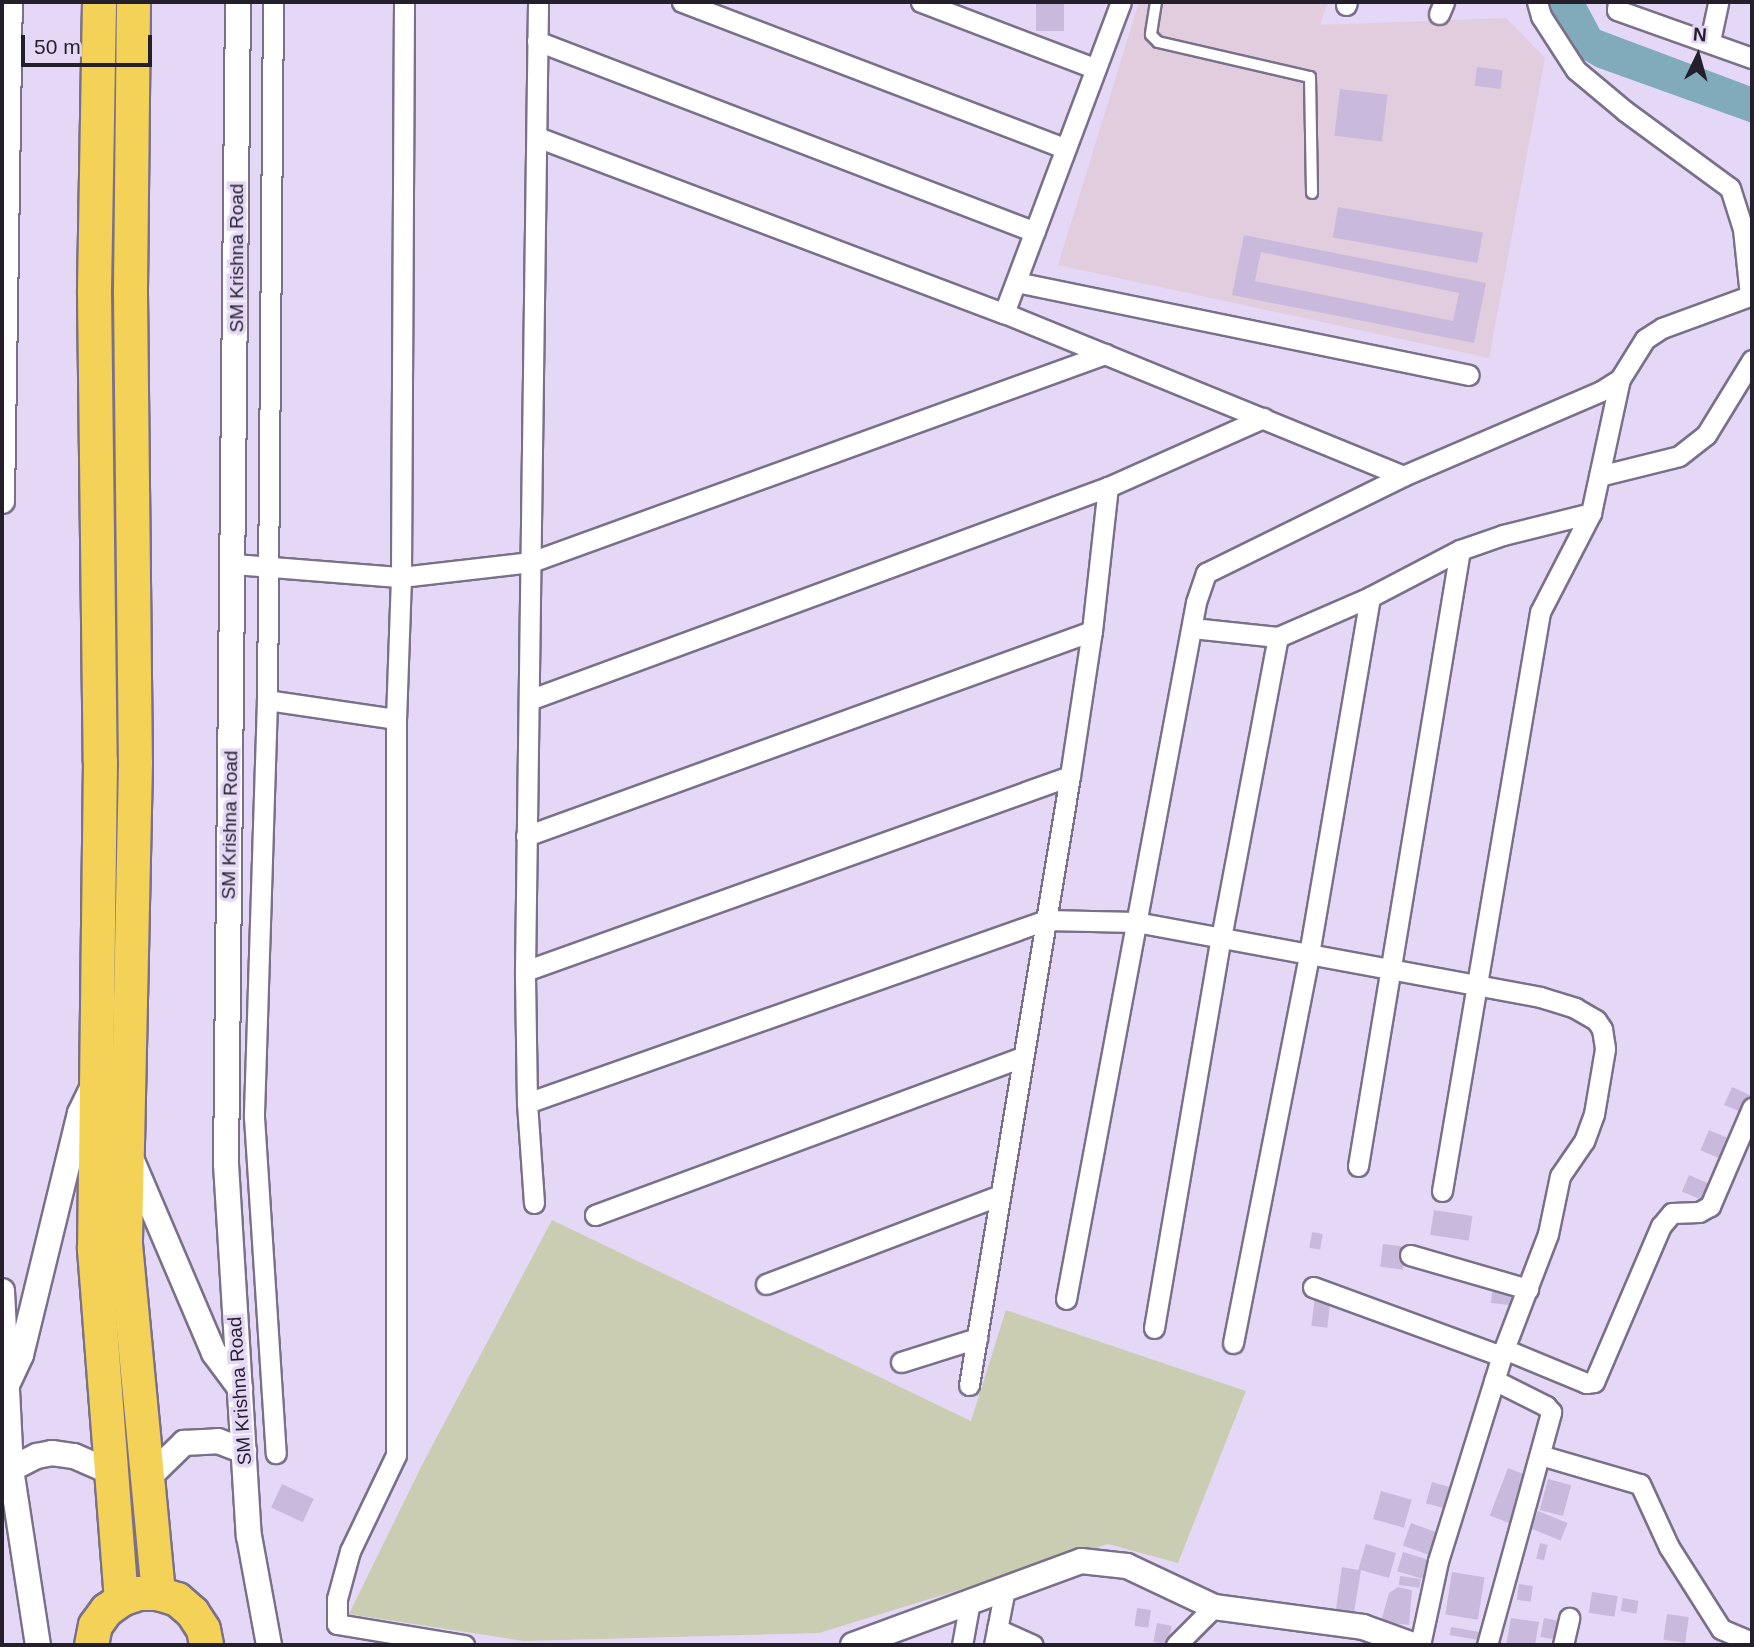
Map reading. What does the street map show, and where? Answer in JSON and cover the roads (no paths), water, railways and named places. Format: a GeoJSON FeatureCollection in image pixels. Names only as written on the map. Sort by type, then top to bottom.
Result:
{"type":"FeatureCollection","features":[{"type":"Feature","properties":{"kind":"highway"},"geometry":{"type":"LineString","coordinates":[[99,2],[94,293],[100,761],[94,1249],[121,1598]]}},
{"type":"Feature","properties":{"kind":"highway"},"geometry":{"type":"LineString","coordinates":[[133,2],[130,293],[135,762],[125,1244],[158,1592]]}},
{"type":"Feature","properties":{"kind":"highway"},"geometry":{"type":"LineString","coordinates":[[91,1645],[95,1625],[106,1610],[121,1598],[138,1592],[158,1592],[177,1599],[192,1612],[202,1629],[206,1645]]}},
{"type":"Feature","properties":{"kind":"street"},"geometry":{"type":"LineString","coordinates":[[2,501],[10,2]]}},
{"type":"Feature","properties":{"kind":"street","name":"SM Krishna Road"},"geometry":{"type":"LineString","coordinates":[[238,2],[226,1164],[249,1536],[269,1645]]}},
{"type":"Feature","properties":{"kind":"street"},"geometry":{"type":"LineString","coordinates":[[273,2],[267,699],[254,1117],[276,1453]]}},
{"type":"Feature","properties":{"kind":"street"},"geometry":{"type":"LineString","coordinates":[[404,2],[401,577],[396,719],[396,1455],[350,1551],[337,1599],[337,1623],[464,1645]]}},
{"type":"Feature","properties":{"kind":"street"},"geometry":{"type":"LineString","coordinates":[[534,1203],[527,1103],[525,971],[538,2]]}},
{"type":"Feature","properties":{"kind":"street"},"geometry":{"type":"LineString","coordinates":[[682,2],[1065,148]]}},
{"type":"Feature","properties":{"kind":"street"},"geometry":{"type":"LineString","coordinates":[[920,2],[1096,69]]}},
{"type":"Feature","properties":{"kind":"street"},"geometry":{"type":"LineString","coordinates":[[1004,313],[1121,2]]}},
{"type":"Feature","properties":{"kind":"street"},"geometry":{"type":"LineString","coordinates":[[1442,1191],[1479,986],[1540,612],[1591,513],[1620,379],[1645,339],[1662,328],[1751,296],[1743,229],[1730,188],[1625,111],[1576,70],[1541,16],[1537,2]]}},
{"type":"Feature","properties":{"kind":"street"},"geometry":{"type":"LineString","coordinates":[[1618,2],[1617,10],[1752,58]]}},
{"type":"Feature","properties":{"kind":"street"},"geometry":{"type":"LineString","coordinates":[[1710,41],[1718,2]]}},
{"type":"Feature","properties":{"kind":"street"},"geometry":{"type":"LineString","coordinates":[[537,41],[1035,232]]}},
{"type":"Feature","properties":{"kind":"street"},"geometry":{"type":"LineString","coordinates":[[537,137],[1004,313],[1403,476]]}},
{"type":"Feature","properties":{"kind":"street"},"geometry":{"type":"LineString","coordinates":[[1016,282],[1469,375]]}},
{"type":"Feature","properties":{"kind":"street"},"geometry":{"type":"LineString","coordinates":[[234,564],[401,577],[531,562],[1105,354]]}},
{"type":"Feature","properties":{"kind":"street"},"geometry":{"type":"LineString","coordinates":[[1599,477],[1679,456],[1706,435],[1752,360]]}},
{"type":"Feature","properties":{"kind":"street"},"geometry":{"type":"LineString","coordinates":[[1066,1299],[1198,593],[1206,573],[1403,476],[1601,391],[1620,379]]}},
{"type":"Feature","properties":{"kind":"street"},"geometry":{"type":"LineString","coordinates":[[528,700],[1108,486],[1263,418]]}},
{"type":"Feature","properties":{"kind":"street"},"geometry":{"type":"LineString","coordinates":[[969,1385],[1070,776],[1092,631],[1108,486]]}},
{"type":"Feature","properties":{"kind":"street"},"geometry":{"type":"LineString","coordinates":[[1192,628],[1278,637],[1370,597],[1460,550],[1503,535],[1591,513]]}},
{"type":"Feature","properties":{"kind":"street"},"geometry":{"type":"LineString","coordinates":[[1358,1166],[1393,970],[1460,550]]}},
{"type":"Feature","properties":{"kind":"street"},"geometry":{"type":"LineString","coordinates":[[1233,1343],[1309,954],[1370,597]]}},
{"type":"Feature","properties":{"kind":"street"},"geometry":{"type":"LineString","coordinates":[[526,836],[1092,631]]}},
{"type":"Feature","properties":{"kind":"street"},"geometry":{"type":"LineString","coordinates":[[1154,1328],[1221,937],[1278,637]]}},
{"type":"Feature","properties":{"kind":"street"},"geometry":{"type":"LineString","coordinates":[[267,699],[396,719]]}},
{"type":"Feature","properties":{"kind":"street"},"geometry":{"type":"LineString","coordinates":[[525,971],[1070,776]]}},
{"type":"Feature","properties":{"kind":"street"},"geometry":{"type":"LineString","coordinates":[[527,1103],[1046,920],[1136,922],[1221,937],[1541,997],[1575,1008],[1596,1020],[1605,1049],[1594,1114],[1584,1141],[1560,1176],[1548,1234],[1503,1352],[1438,1561],[1407,1644],[1363,1627],[1214,1607],[1127,1566],[1081,1561],[853,1645]]}},
{"type":"Feature","properties":{"kind":"street"},"geometry":{"type":"LineString","coordinates":[[595,1215],[1022,1058]]}},
{"type":"Feature","properties":{"kind":"street"},"geometry":{"type":"LineString","coordinates":[[3,1387],[21,1355],[80,1113],[97,1074]]}},
{"type":"Feature","properties":{"kind":"street"},"geometry":{"type":"LineString","coordinates":[[1313,1287],[1586,1383],[1594,1382],[1661,1226],[1672,1213],[1699,1212],[1710,1206],[1752,1108]]}},
{"type":"Feature","properties":{"kind":"street"},"geometry":{"type":"LineString","coordinates":[[127,1149],[215,1353],[240,1389]]}},
{"type":"Feature","properties":{"kind":"street"},"geometry":{"type":"LineString","coordinates":[[766,1284],[1000,1195]]}},
{"type":"Feature","properties":{"kind":"street"},"geometry":{"type":"LineString","coordinates":[[1410,1255],[1528,1289]]}},
{"type":"Feature","properties":{"kind":"street"},"geometry":{"type":"LineString","coordinates":[[2,1291],[3,1387],[11,1469],[38,1645]]}},
{"type":"Feature","properties":{"kind":"street"},"geometry":{"type":"LineString","coordinates":[[901,1362],[977,1338]]}},
{"type":"Feature","properties":{"kind":"street"},"geometry":{"type":"LineString","coordinates":[[1487,1645],[1551,1412],[1546,1406],[1494,1380]]}},
{"type":"Feature","properties":{"kind":"street"},"geometry":{"type":"LineString","coordinates":[[147,1479],[184,1443],[218,1441],[244,1451]]}},
{"type":"Feature","properties":{"kind":"street"},"geometry":{"type":"LineString","coordinates":[[11,1469],[37,1455],[52,1452],[74,1456],[111,1472]]}},
{"type":"Feature","properties":{"kind":"street"},"geometry":{"type":"LineString","coordinates":[[1540,1455],[1640,1484],[1669,1547],[1721,1629],[1752,1642]]}},
{"type":"Feature","properties":{"kind":"street"},"geometry":{"type":"LineString","coordinates":[[1005,1589],[996,1637],[1014,1634],[1032,1645]]}},
{"type":"Feature","properties":{"kind":"street"},"geometry":{"type":"LineString","coordinates":[[962,1645],[970,1601]]}},
{"type":"Feature","properties":{"kind":"street"},"geometry":{"type":"LineString","coordinates":[[1176,1645],[1214,1607]]}},
{"type":"Feature","properties":{"kind":"street"},"geometry":{"type":"LineString","coordinates":[[1563,1645],[1569,1618]]}},
{"type":"Feature","properties":{"kind":"lane"},"geometry":{"type":"LineString","coordinates":[[1156,2],[1151,35],[1158,42],[1310,77],[1312,193]]}},
{"type":"Feature","properties":{"kind":"water"},"geometry":{"type":"Polygon","coordinates":[[[1548,2],[1585,2],[1600,30],[1752,87],[1752,123],[1596,67],[1581,58],[1565,39],[1548,2]]]}}]}
